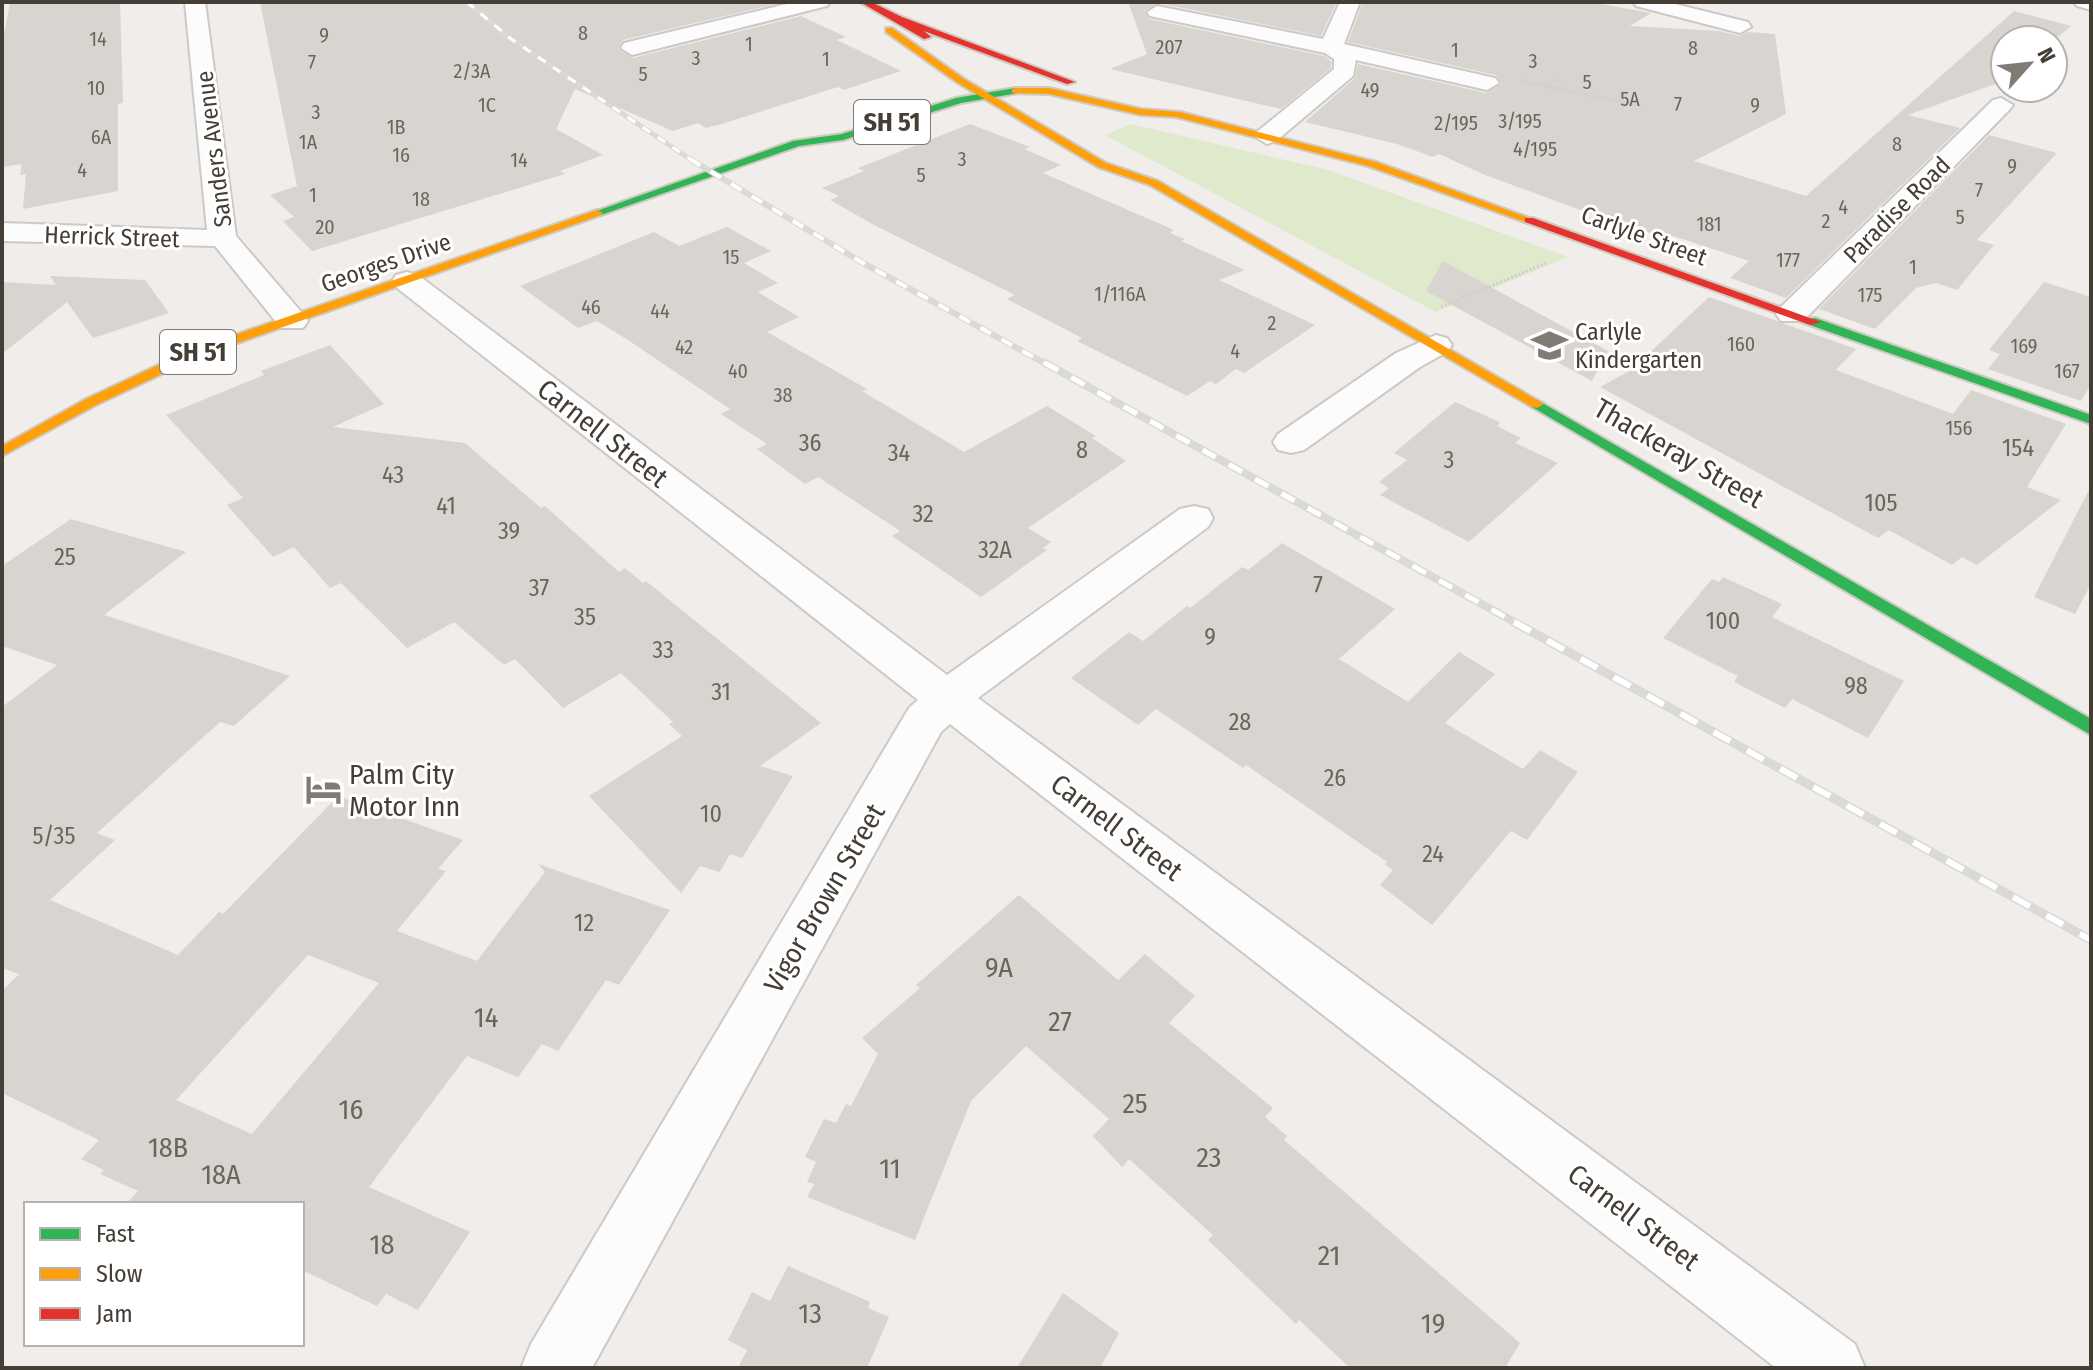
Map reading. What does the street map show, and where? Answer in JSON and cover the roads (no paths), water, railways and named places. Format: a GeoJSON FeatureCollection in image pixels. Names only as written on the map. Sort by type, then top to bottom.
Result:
{"type":"FeatureCollection","features":[{"type":"Feature","properties":{"kind":"main road","name":"SH 51"},"geometry":{"type":"LineString","coordinates":[[868,5],[902,20],[975,67]]}},
{"type":"Feature","properties":{"kind":"main road","name":"SH 51"},"geometry":{"type":"LineString","coordinates":[[868,5],[871,16],[961,81]]}},
{"type":"Feature","properties":{"kind":"main road"},"geometry":{"type":"LineString","coordinates":[[902,20],[1070,82]]}},
{"type":"Feature","properties":{"kind":"main road"},"geometry":{"type":"LineString","coordinates":[[961,81],[994,77]]}},
{"type":"Feature","properties":{"kind":"main road","name":"Thackeray Street"},"geometry":{"type":"LineString","coordinates":[[994,77],[1125,156],[1154,183]]}},
{"type":"Feature","properties":{"kind":"main road","name":"Carlyle Street"},"geometry":{"type":"LineString","coordinates":[[994,77],[1070,82],[1152,102],[1176,114]]}},
{"type":"Feature","properties":{"kind":"main road","name":"SH 51"},"geometry":{"type":"LineString","coordinates":[[938,85],[961,81]]}},
{"type":"Feature","properties":{"kind":"main road","name":"Thackeray Street"},"geometry":{"type":"LineString","coordinates":[[961,81],[1102,165],[1154,183],[2091,728]]}},
{"type":"Feature","properties":{"kind":"main road","name":"Carlyle Street"},"geometry":{"type":"LineString","coordinates":[[986,96],[1015,91],[1049,91],[1132,110],[1176,114],[1372,164],[2091,420]]}},
{"type":"Feature","properties":{"kind":"main road","name":"Georges Drive"},"geometry":{"type":"LineString","coordinates":[[2,452],[144,375],[243,336],[797,143],[843,137],[959,100],[986,96]]}},
{"type":"Feature","properties":{"kind":"main road"},"geometry":{"type":"LineString","coordinates":[[1097,120],[1132,110]]}},
{"type":"Feature","properties":{"kind":"main road","name":"Georges Drive"},"geometry":{"type":"LineString","coordinates":[[797,143],[814,125],[829,120]]}},
{"type":"Feature","properties":{"kind":"street","name":"Sanders Avenue"},"geometry":{"type":"LineString","coordinates":[[195,2],[211,118],[222,237],[292,321]]}},
{"type":"Feature","properties":{"kind":"street"},"geometry":{"type":"LineString","coordinates":[[632,48],[820,2]]}},
{"type":"Feature","properties":{"kind":"street"},"geometry":{"type":"LineString","coordinates":[[1332,48],[1334,36],[1350,2]]}},
{"type":"Feature","properties":{"kind":"street"},"geometry":{"type":"LineString","coordinates":[[2084,2],[2091,4]]}},
{"type":"Feature","properties":{"kind":"street"},"geometry":{"type":"LineString","coordinates":[[1650,3],[1740,27]]}},
{"type":"Feature","properties":{"kind":"street"},"geometry":{"type":"LineString","coordinates":[[1157,12],[1487,83]]}},
{"type":"Feature","properties":{"kind":"street"},"geometry":{"type":"LineString","coordinates":[[1267,136],[1345,71],[1345,56],[1332,48]]}},
{"type":"Feature","properties":{"kind":"street","name":"Paradise Road"},"geometry":{"type":"LineString","coordinates":[[1792,314],[2001,105]]}},
{"type":"Feature","properties":{"kind":"street","name":"Herrick Street"},"geometry":{"type":"LineString","coordinates":[[2,232],[194,240],[222,237]]}},
{"type":"Feature","properties":{"kind":"street","name":"Carnell Street"},"geometry":{"type":"LineString","coordinates":[[407,281],[948,699],[1831,1368]]}},
{"type":"Feature","properties":{"kind":"street"},"geometry":{"type":"LineString","coordinates":[[1291,442],[1408,360],[1436,345]]}},
{"type":"Feature","properties":{"kind":"street","name":"Vigor Brown Street"},"geometry":{"type":"LineString","coordinates":[[555,1368],[925,720],[979,672],[1194,518]]}},
{"type":"Feature","properties":{"kind":"railway"},"geometry":{"type":"LineString","coordinates":[[467,2],[511,39],[690,159]]}},
{"type":"Feature","properties":{"kind":"railway"},"geometry":{"type":"LineString","coordinates":[[690,159],[863,263],[1048,365]]}},
{"type":"Feature","properties":{"kind":"railway"},"geometry":{"type":"LineString","coordinates":[[1045,363],[1518,624]]}},
{"type":"Feature","properties":{"kind":"railway"},"geometry":{"type":"LineString","coordinates":[[1514,622],[2091,940]]}},
{"type":"Feature","properties":{"kind":"place","name":"Carlyle Kindergarten"},"geometry":{"type":"Point","coordinates":[1549,346]}},
{"type":"Feature","properties":{"kind":"place","name":"Palm City Motor Inn"},"geometry":{"type":"Point","coordinates":[323,790]}}]}
